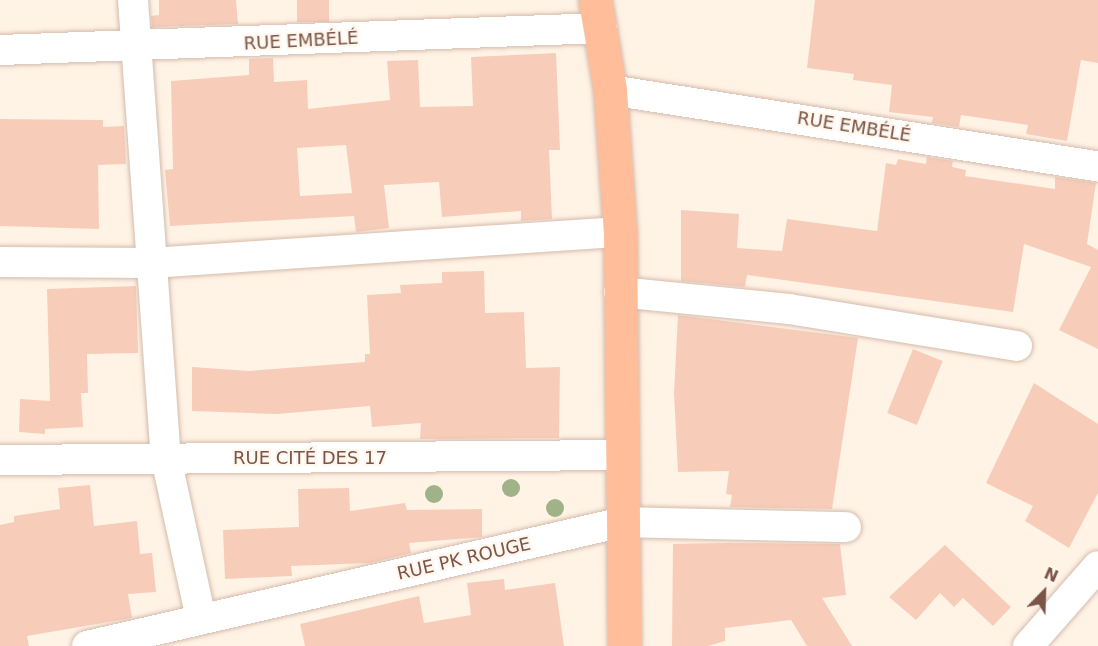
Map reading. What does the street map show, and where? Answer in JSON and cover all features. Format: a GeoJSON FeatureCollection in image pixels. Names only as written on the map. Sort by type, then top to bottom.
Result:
{"type":"FeatureCollection","features":[{"type":"Feature","properties":{"kind":"highway"},"geometry":{"type":"LineString","coordinates":[[599,14],[610,90],[620,232],[624,646]]}},
{"type":"Feature","properties":{"kind":"street"},"geometry":{"type":"LineString","coordinates":[[133,0],[166,458],[201,619]]}},
{"type":"Feature","properties":{"kind":"street","name":"RUE EMBÉLÉ"},"geometry":{"type":"LineString","coordinates":[[0,50],[136,49],[599,14]]}},
{"type":"Feature","properties":{"kind":"street","name":"RUE EMBÉLÉ"},"geometry":{"type":"LineString","coordinates":[[610,90],[1098,166]]}},
{"type":"Feature","properties":{"kind":"street"},"geometry":{"type":"LineString","coordinates":[[0,262],[151,263],[620,232]]}},
{"type":"Feature","properties":{"kind":"street"},"geometry":{"type":"LineString","coordinates":[[619,292],[789,309],[1017,346]]}},
{"type":"Feature","properties":{"kind":"street","name":"RUE CITÉ DES 17"},"geometry":{"type":"LineString","coordinates":[[0,460],[621,455]]}},
{"type":"Feature","properties":{"kind":"street","name":"RUE PK ROUGE"},"geometry":{"type":"LineString","coordinates":[[87,646],[623,522],[846,527]]}},
{"type":"Feature","properties":{"kind":"street"},"geometry":{"type":"LineString","coordinates":[[1029,646],[1098,566]]}},
{"type":"Feature","properties":{"kind":"building"},"geometry":{"type":"Polygon","coordinates":[[[159,0],[236,0],[238,24],[152,27],[151,16],[159,15],[159,0]]]}},
{"type":"Feature","properties":{"kind":"building"},"geometry":{"type":"Polygon","coordinates":[[[297,0],[329,0],[329,22],[297,22],[297,0]]]}},
{"type":"Feature","properties":{"kind":"building"},"geometry":{"type":"Polygon","coordinates":[[[815,0],[1098,0],[1098,63],[1081,60],[1067,141],[1026,134],[1028,125],[961,115],[959,127],[932,123],[933,117],[889,112],[892,85],[853,80],[854,74],[807,68],[815,0]]]}},
{"type":"Feature","properties":{"kind":"building"},"geometry":{"type":"Polygon","coordinates":[[[556,53],[560,150],[549,150],[552,219],[521,221],[521,211],[442,217],[439,182],[384,185],[389,228],[356,232],[354,216],[170,226],[165,170],[173,169],[171,81],[249,75],[249,59],[273,58],[274,82],[307,80],[308,109],[390,100],[387,61],[418,60],[420,107],[473,106],[471,57],[556,53]],[[346,145],[297,148],[300,196],[352,193],[346,145]]]}},
{"type":"Feature","properties":{"kind":"building"},"geometry":{"type":"Polygon","coordinates":[[[0,119],[103,120],[103,127],[124,126],[126,164],[98,165],[99,229],[0,226],[0,119]]]}},
{"type":"Feature","properties":{"kind":"building"},"geometry":{"type":"Polygon","coordinates":[[[927,157],[953,161],[952,167],[966,170],[965,176],[1055,189],[1055,177],[1096,183],[1087,244],[1098,250],[1098,349],[1059,330],[1091,267],[1024,244],[1013,312],[747,275],[745,287],[681,281],[681,210],[739,214],[737,248],[782,251],[787,219],[877,231],[886,163],[896,165],[898,159],[926,164],[927,157]]]}},
{"type":"Feature","properties":{"kind":"building"},"geometry":{"type":"Polygon","coordinates":[[[484,271],[485,313],[524,312],[526,368],[560,367],[559,438],[420,439],[421,423],[372,427],[370,406],[277,414],[192,411],[192,367],[249,371],[365,362],[365,354],[370,354],[367,295],[401,293],[400,285],[442,283],[442,272],[484,271]]]}},
{"type":"Feature","properties":{"kind":"building"},"geometry":{"type":"Polygon","coordinates":[[[136,286],[138,353],[87,354],[88,393],[81,393],[83,427],[45,429],[45,434],[19,432],[20,399],[50,401],[47,289],[136,286]]]}},
{"type":"Feature","properties":{"kind":"building"},"geometry":{"type":"Polygon","coordinates":[[[678,315],[858,338],[832,509],[730,507],[732,495],[726,494],[729,471],[678,472],[674,393],[678,315]]]}},
{"type":"Feature","properties":{"kind":"building"},"geometry":{"type":"Polygon","coordinates":[[[913,349],[943,361],[917,425],[887,413],[913,349]]]}},
{"type":"Feature","properties":{"kind":"building"},"geometry":{"type":"Polygon","coordinates":[[[1034,383],[1098,424],[1098,493],[1069,548],[1025,521],[1033,506],[986,483],[1034,383]]]}},
{"type":"Feature","properties":{"kind":"building"},"geometry":{"type":"Polygon","coordinates":[[[90,485],[94,526],[137,521],[140,554],[152,553],[156,592],[128,594],[132,618],[27,636],[29,646],[0,646],[0,525],[14,522],[14,516],[60,509],[58,488],[90,485]]]}},
{"type":"Feature","properties":{"kind":"building"},"geometry":{"type":"Polygon","coordinates":[[[349,488],[350,511],[405,503],[407,510],[482,509],[482,537],[409,543],[411,553],[370,563],[291,566],[292,576],[225,579],[223,530],[299,527],[298,489],[349,488]]]}},
{"type":"Feature","properties":{"kind":"building"},"geometry":{"type":"Polygon","coordinates":[[[673,544],[840,544],[846,595],[822,598],[852,646],[807,646],[791,620],[725,628],[725,641],[708,646],[672,646],[673,544]]]}},
{"type":"Feature","properties":{"kind":"building"},"geometry":{"type":"Polygon","coordinates":[[[945,545],[1011,607],[993,626],[963,598],[954,607],[940,593],[916,620],[889,597],[945,545]]]}},
{"type":"Feature","properties":{"kind":"building"},"geometry":{"type":"Polygon","coordinates":[[[504,579],[505,590],[555,583],[564,646],[305,646],[300,624],[419,596],[424,623],[471,615],[467,583],[504,579]]]}}]}
